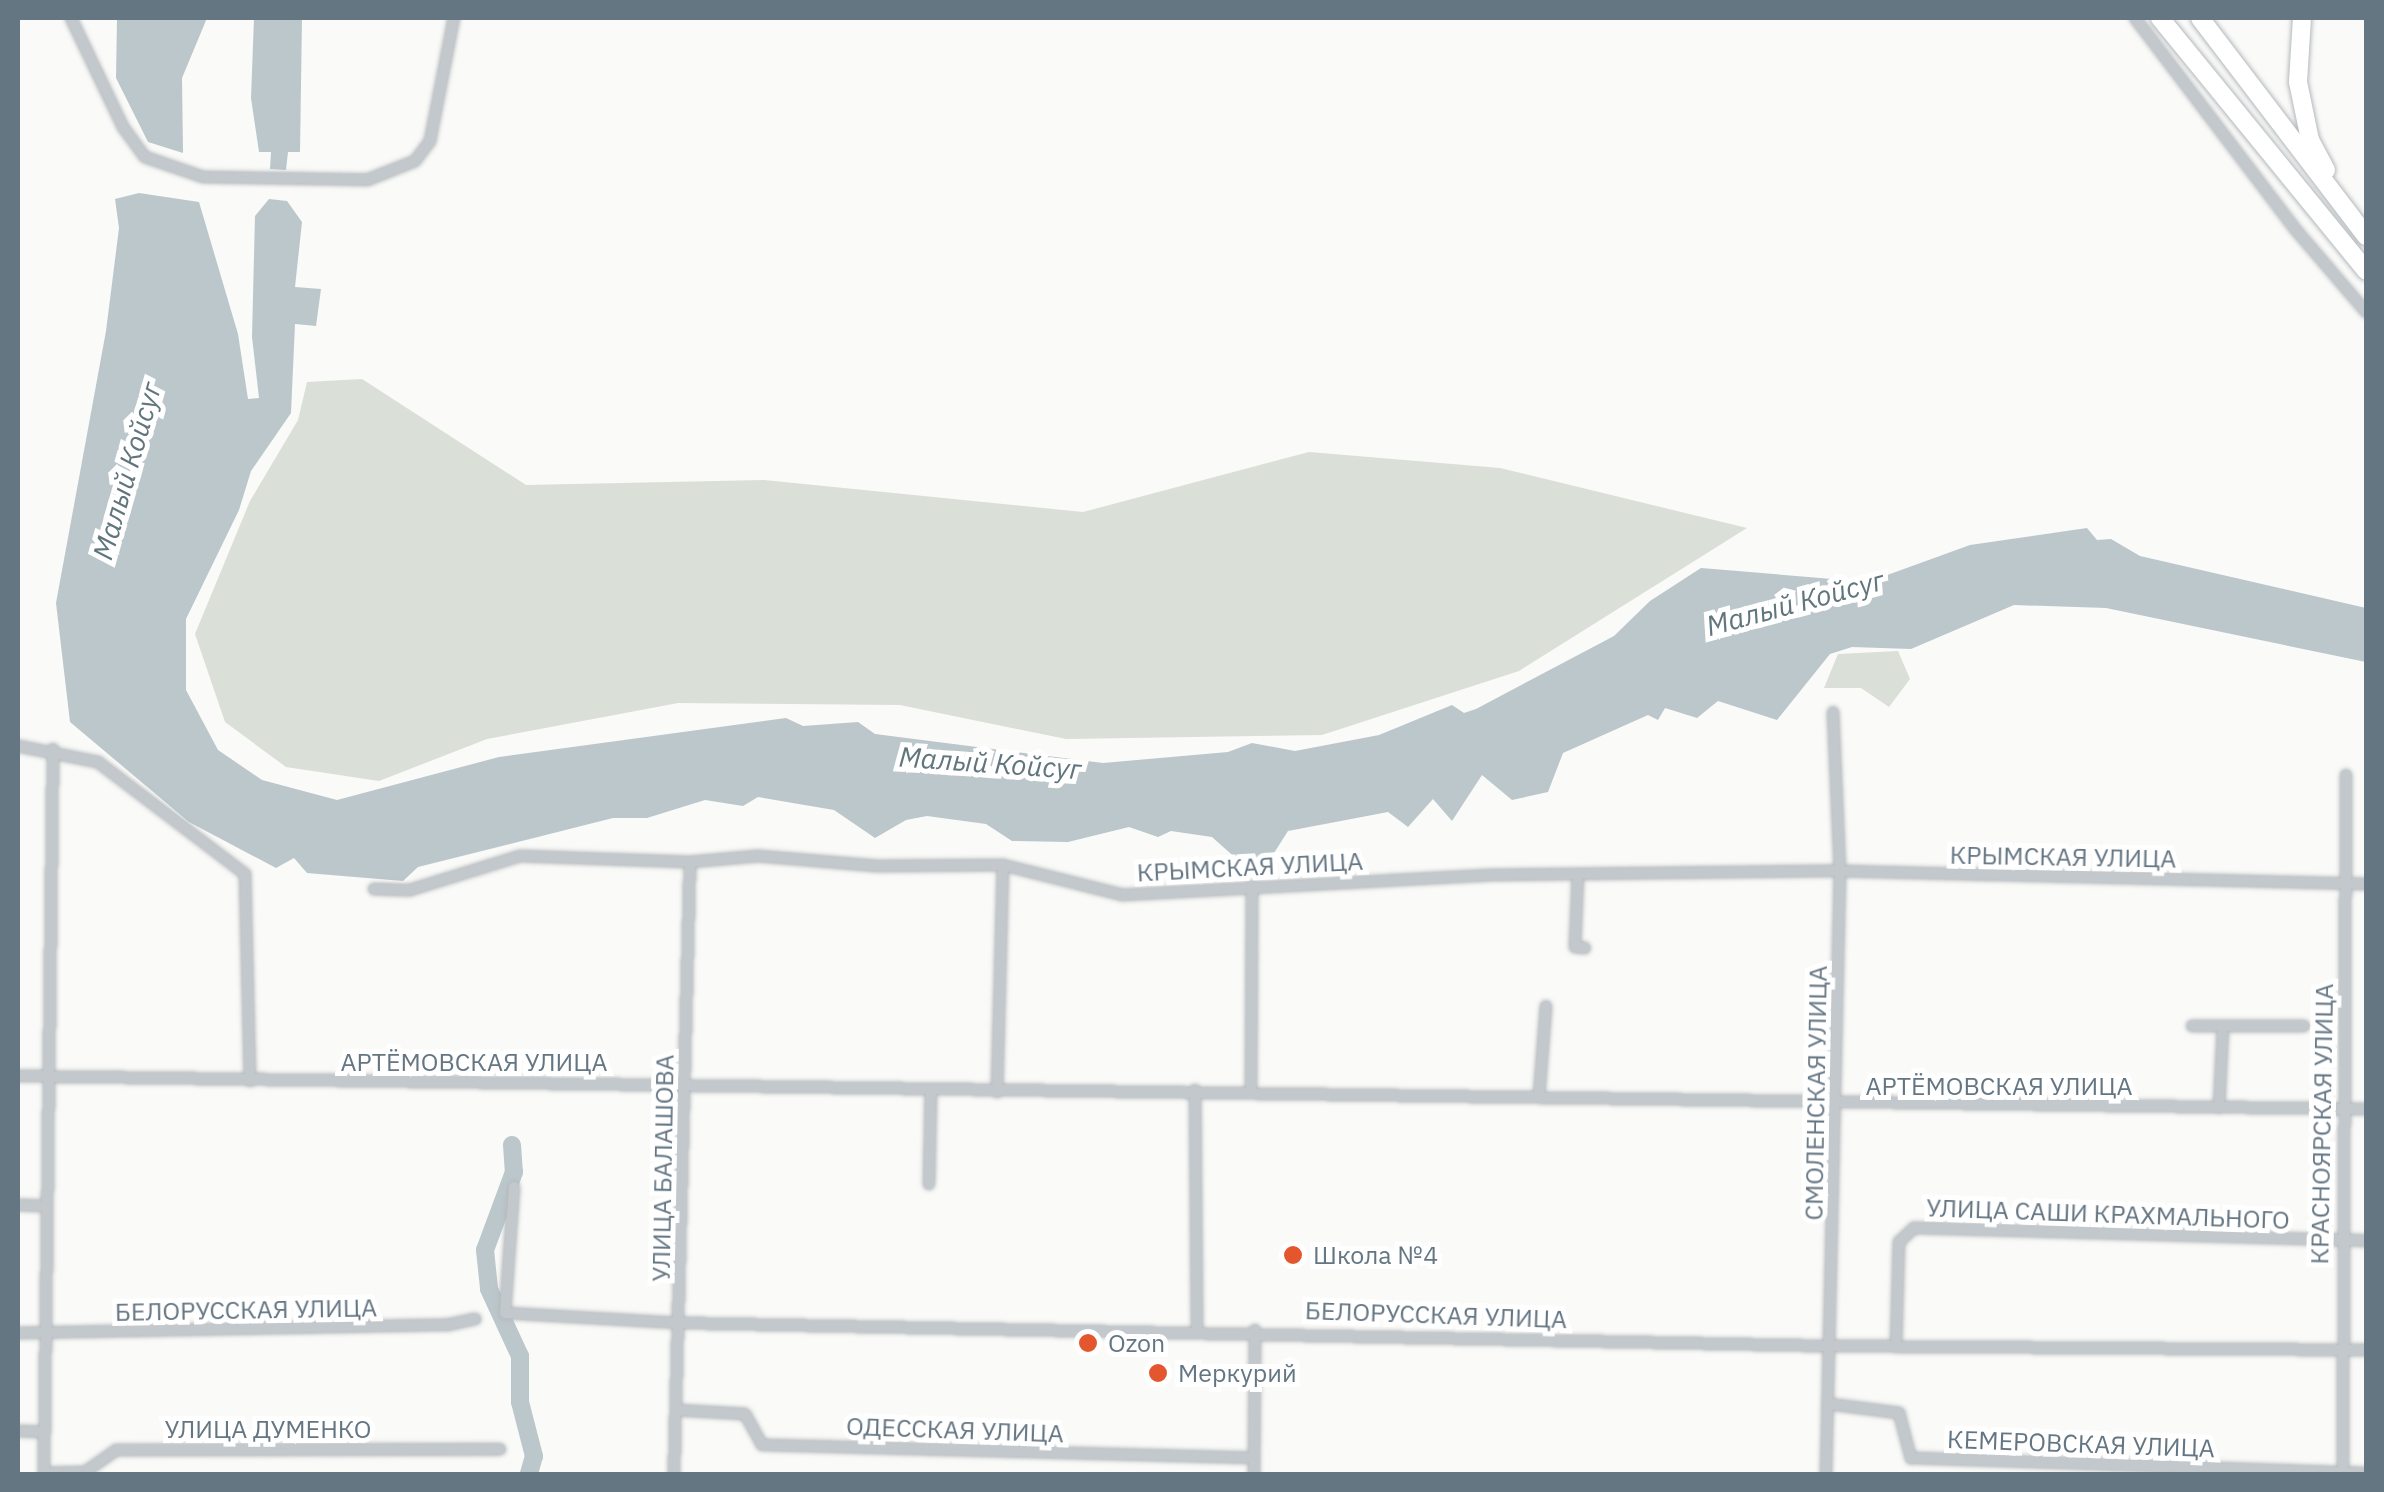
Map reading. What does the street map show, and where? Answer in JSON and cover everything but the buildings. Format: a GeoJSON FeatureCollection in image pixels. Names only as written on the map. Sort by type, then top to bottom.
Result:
{"type":"FeatureCollection","features":[{"type":"Feature","properties":{"kind":"highway"},"geometry":{"type":"LineString","coordinates":[[2160,18],[2366,272]]}},
{"type":"Feature","properties":{"kind":"highway"},"geometry":{"type":"LineString","coordinates":[[2173,18],[2311,204]]}},
{"type":"Feature","properties":{"kind":"highway"},"geometry":{"type":"LineString","coordinates":[[2200,18],[2366,234]]}},
{"type":"Feature","properties":{"kind":"highway"},"geometry":{"type":"LineString","coordinates":[[2302,18],[2298,82],[2310,140],[2366,234]]}},
{"type":"Feature","properties":{"kind":"street"},"geometry":{"type":"LineString","coordinates":[[71,18],[123,127],[145,157],[203,176],[367,180],[415,161],[430,141],[454,18]]}},
{"type":"Feature","properties":{"kind":"street"},"geometry":{"type":"LineString","coordinates":[[2135,18],[2284,216],[2366,312]]}},
{"type":"Feature","properties":{"kind":"street","name":"СМОЛЕНСКАЯ УЛИЦА"},"geometry":{"type":"LineString","coordinates":[[1826,1474],[1840,871],[1832,712]]}},
{"type":"Feature","properties":{"kind":"street"},"geometry":{"type":"LineString","coordinates":[[18,746],[53,749],[98,762],[245,874],[250,1081]]}},
{"type":"Feature","properties":{"kind":"street"},"geometry":{"type":"LineString","coordinates":[[44,1474],[53,749]]}},
{"type":"Feature","properties":{"kind":"street","name":"КРАСНОЯРСКАЯ УЛИЦА"},"geometry":{"type":"LineString","coordinates":[[2343,1474],[2340,1349],[2346,775]]}},
{"type":"Feature","properties":{"kind":"street","name":"КРЫМСКАЯ УЛИЦА"},"geometry":{"type":"LineString","coordinates":[[374,889],[410,890],[520,856],[690,862],[758,856],[878,866],[1004,866],[1122,895],[1252,886],[1578,874],[1840,871],[2366,884]]}},
{"type":"Feature","properties":{"kind":"street","name":"УЛИЦА БАЛАШОВА"},"geometry":{"type":"LineString","coordinates":[[674,1474],[681,1323],[690,862]]}},
{"type":"Feature","properties":{"kind":"street"},"geometry":{"type":"LineString","coordinates":[[997,1092],[1004,866]]}},
{"type":"Feature","properties":{"kind":"street"},"geometry":{"type":"LineString","coordinates":[[1578,874],[1575,947],[1585,948]]}},
{"type":"Feature","properties":{"kind":"street"},"geometry":{"type":"LineString","coordinates":[[1251,1090],[1252,886]]}},
{"type":"Feature","properties":{"kind":"street"},"geometry":{"type":"LineString","coordinates":[[1539,1097],[1546,1006]]}},
{"type":"Feature","properties":{"kind":"street"},"geometry":{"type":"LineString","coordinates":[[2192,1026],[2304,1026]]}},
{"type":"Feature","properties":{"kind":"street"},"geometry":{"type":"LineString","coordinates":[[2219,1108],[2224,1026]]}},
{"type":"Feature","properties":{"kind":"street","name":"АРТЁМОВСКАЯ УЛИЦА"},"geometry":{"type":"LineString","coordinates":[[18,1076],[684,1083],[997,1092],[1251,1090],[1836,1105],[2366,1109]]}},
{"type":"Feature","properties":{"kind":"street"},"geometry":{"type":"LineString","coordinates":[[929,1184],[930,1090]]}},
{"type":"Feature","properties":{"kind":"street"},"geometry":{"type":"LineString","coordinates":[[1196,1090],[1197,1329]]}},
{"type":"Feature","properties":{"kind":"street","name":"БЕЛОРУССКАЯ УЛИЦА"},"geometry":{"type":"LineString","coordinates":[[514,1187],[505,1312],[681,1323],[1256,1330],[1831,1346],[2366,1350]]}},
{"type":"Feature","properties":{"kind":"street"},"geometry":{"type":"LineString","coordinates":[[18,1205],[46,1206]]}},
{"type":"Feature","properties":{"kind":"street","name":"УЛИЦА САШИ КРАХМАЛЬНОГО"},"geometry":{"type":"LineString","coordinates":[[1896,1347],[1899,1242],[1914,1228],[2366,1241]]}},
{"type":"Feature","properties":{"kind":"street","name":"БЕЛОРУССКАЯ УЛИЦА"},"geometry":{"type":"LineString","coordinates":[[18,1333],[448,1326],[475,1319]]}},
{"type":"Feature","properties":{"kind":"street"},"geometry":{"type":"LineString","coordinates":[[1254,1474],[1256,1330]]}},
{"type":"Feature","properties":{"kind":"street","name":"КЕМЕРОВСКАЯ УЛИЦА"},"geometry":{"type":"LineString","coordinates":[[1829,1404],[1900,1414],[1911,1458],[2366,1473]]}},
{"type":"Feature","properties":{"kind":"street","name":"ОДЕССКАЯ УЛИЦА"},"geometry":{"type":"LineString","coordinates":[[676,1410],[745,1414],[762,1445],[1254,1458]]}},
{"type":"Feature","properties":{"kind":"street"},"geometry":{"type":"LineString","coordinates":[[18,1431],[45,1432]]}},
{"type":"Feature","properties":{"kind":"street","name":"УЛИЦА ДУМЕНКО"},"geometry":{"type":"LineString","coordinates":[[44,1474],[85,1472],[116,1450],[500,1450]]}},
{"type":"Feature","properties":{"kind":"shaded area"},"geometry":{"type":"Polygon","coordinates":[[[362,379],[526,485],[764,480],[1083,512],[1309,452],[1500,468],[1747,528],[1519,671],[1322,735],[1066,739],[900,705],[678,703],[487,739],[379,781],[286,767],[225,722],[195,634],[250,501],[298,420],[307,382],[362,379]]]}},
{"type":"Feature","properties":{"kind":"shaded area"},"geometry":{"type":"Polygon","coordinates":[[[1898,651],[1910,679],[1889,707],[1861,688],[1824,688],[1838,654],[1898,651]]]}},
{"type":"Feature","properties":{"kind":"water"},"geometry":{"type":"Polygon","coordinates":[[[117,18],[207,18],[182,78],[183,153],[148,142],[116,78],[117,18]]]}},
{"type":"Feature","properties":{"kind":"water"},"geometry":{"type":"Polygon","coordinates":[[[254,18],[302,18],[300,152],[288,152],[286,170],[270,169],[271,152],[259,152],[251,98],[254,18]]]}},
{"type":"Feature","properties":{"kind":"water","name":"Малый Койсуг"},"geometry":{"type":"Polygon","coordinates":[[[139,193],[199,202],[238,334],[248,399],[259,398],[252,337],[255,216],[269,199],[287,201],[302,222],[295,287],[321,289],[316,326],[295,324],[291,413],[251,471],[239,510],[186,619],[186,690],[218,750],[262,780],[337,800],[499,757],[786,718],[803,726],[858,722],[875,734],[1103,763],[1228,752],[1252,743],[1295,751],[1379,735],[1452,705],[1464,713],[1476,709],[1614,636],[1650,601],[1701,568],[1868,582],[1970,545],[2087,528],[2097,540],[2111,539],[2140,556],[2366,608],[2366,662],[2106,608],[2014,605],[1911,649],[1852,647],[1830,654],[1777,720],[1718,701],[1697,718],[1665,708],[1658,720],[1648,715],[1563,753],[1548,792],[1512,800],[1482,775],[1452,821],[1433,799],[1408,827],[1388,812],[1288,831],[1258,878],[1212,837],[1171,831],[1158,837],[1129,827],[1068,842],[1012,841],[986,824],[927,816],[906,820],[875,838],[834,810],[758,797],[743,806],[705,800],[647,818],[613,818],[418,867],[403,881],[307,873],[294,858],[276,868],[189,822],[70,722],[56,603],[106,331],[119,228],[115,199],[139,193]]]}},
{"type":"Feature","properties":{"kind":"waterway"},"geometry":{"type":"LineString","coordinates":[[512,1145],[514,1172],[485,1250],[489,1289],[520,1356],[520,1402],[534,1456],[529,1474]]}},
{"type":"Feature","properties":{"kind":"place","name":"Школа №4"},"geometry":{"type":"Point","coordinates":[1293,1255]}},
{"type":"Feature","properties":{"kind":"place","name":"Ozon"},"geometry":{"type":"Point","coordinates":[1088,1343]}},
{"type":"Feature","properties":{"kind":"place","name":"Меркурий"},"geometry":{"type":"Point","coordinates":[1158,1373]}}]}
